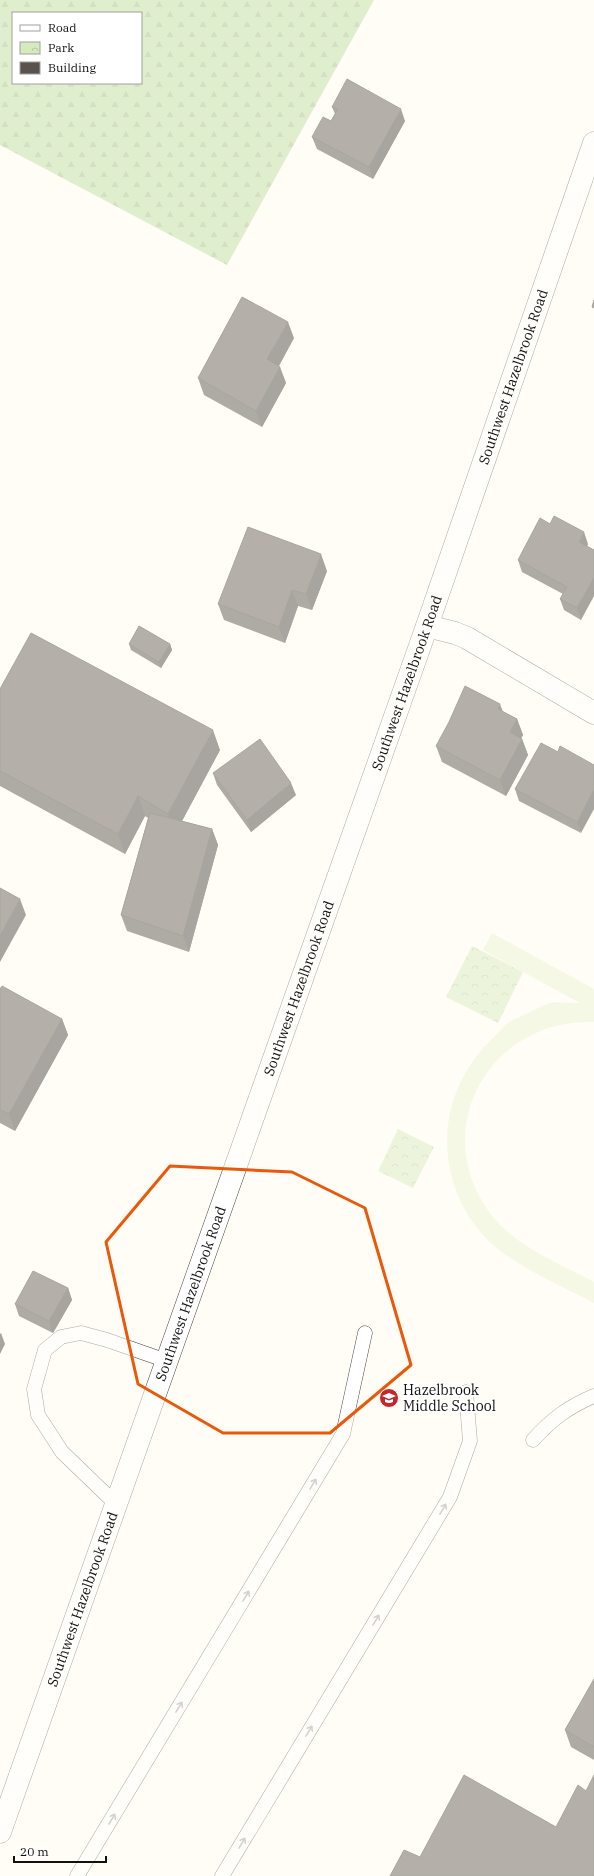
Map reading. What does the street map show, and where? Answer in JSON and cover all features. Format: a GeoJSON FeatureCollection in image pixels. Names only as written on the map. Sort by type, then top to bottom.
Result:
{"type":"FeatureCollection","features":[{"type":"Feature","properties":{"kind":"street","name":"Southwest Hazelbrook Road"},"geometry":{"type":"LineString","coordinates":[[0,1832],[427,626],[594,143]]}},
{"type":"Feature","properties":{"kind":"street"},"geometry":{"type":"LineString","coordinates":[[427,626],[455,633],[467,638],[594,713]]}},
{"type":"Feature","properties":{"kind":"lane"},"geometry":{"type":"LineString","coordinates":[[116,1504],[62,1452],[38,1415],[34,1389],[45,1350],[61,1337],[81,1333],[108,1340],[167,1361]]}},
{"type":"Feature","properties":{"kind":"lane"},"geometry":{"type":"LineString","coordinates":[[77,1876],[343,1434],[365,1333]]}},
{"type":"Feature","properties":{"kind":"lane"},"geometry":{"type":"LineString","coordinates":[[222,1876],[450,1497],[470,1441],[466,1392]]}},
{"type":"Feature","properties":{"kind":"lane"},"geometry":{"type":"LineString","coordinates":[[533,1440],[551,1421],[576,1404],[594,1396]]}},
{"type":"Feature","properties":{"kind":"highlighted area"},"geometry":{"type":"Polygon","coordinates":[[[170,1166],[292,1172],[365,1208],[411,1365],[330,1433],[223,1433],[138,1384],[106,1242],[170,1166]]]}},
{"type":"Feature","properties":{"kind":"green space"},"geometry":{"type":"Polygon","coordinates":[[[0,0],[374,0],[227,265],[0,145],[0,0]]]}},
{"type":"Feature","properties":{"kind":"green space"},"geometry":{"type":"Polygon","coordinates":[[[492,933],[594,989],[594,1022],[558,1025],[527,1038],[500,1057],[481,1082],[469,1111],[465,1143],[471,1176],[487,1209],[497,1222],[509,1233],[536,1252],[594,1282],[594,1303],[529,1270],[498,1249],[474,1224],[461,1201],[452,1177],[448,1153],[448,1128],[452,1104],[461,1081],[475,1059],[509,1022],[550,1003],[580,1003],[483,950],[492,933]]]}},
{"type":"Feature","properties":{"kind":"green space"},"geometry":{"type":"Polygon","coordinates":[[[472,946],[523,972],[498,1023],[446,997],[472,946]]]}},
{"type":"Feature","properties":{"kind":"green space"},"geometry":{"type":"Polygon","coordinates":[[[398,1129],[434,1147],[413,1188],[378,1171],[398,1129]]]}},
{"type":"Feature","properties":{"kind":"building"},"geometry":{"type":"Polygon","coordinates":[[[347,79],[401,109],[369,167],[312,137],[323,117],[331,121],[338,109],[332,107],[347,79]]]}},
{"type":"Feature","properties":{"kind":"building"},"geometry":{"type":"Polygon","coordinates":[[[242,297],[288,322],[267,359],[280,367],[256,411],[198,378],[242,297]]]}},
{"type":"Feature","properties":{"kind":"building"},"geometry":{"type":"Polygon","coordinates":[[[554,516],[584,532],[579,542],[594,550],[594,577],[577,608],[560,599],[567,587],[518,560],[540,518],[550,524],[554,516]]]}},
{"type":"Feature","properties":{"kind":"building"},"geometry":{"type":"Polygon","coordinates":[[[248,527],[321,554],[306,594],[292,590],[279,627],[218,604],[248,527]]]}},
{"type":"Feature","properties":{"kind":"building"},"geometry":{"type":"Polygon","coordinates":[[[139,626],[170,644],[159,662],[129,644],[139,626]]]}},
{"type":"Feature","properties":{"kind":"building"},"geometry":{"type":"Polygon","coordinates":[[[31,633],[213,730],[168,814],[138,796],[118,834],[0,771],[0,689],[31,633]]]}},
{"type":"Feature","properties":{"kind":"building"},"geometry":{"type":"Polygon","coordinates":[[[465,686],[500,704],[498,709],[517,719],[510,732],[522,739],[500,780],[436,746],[449,722],[465,686]]]}},
{"type":"Feature","properties":{"kind":"building"},"geometry":{"type":"Polygon","coordinates":[[[260,739],[291,783],[247,820],[213,773],[260,739]]]}},
{"type":"Feature","properties":{"kind":"building"},"geometry":{"type":"Polygon","coordinates":[[[541,743],[558,752],[560,746],[594,765],[594,789],[577,822],[515,789],[541,743]]]}},
{"type":"Feature","properties":{"kind":"building"},"geometry":{"type":"Polygon","coordinates":[[[150,813],[212,829],[183,936],[121,915],[150,813]]]}},
{"type":"Feature","properties":{"kind":"building"},"geometry":{"type":"Polygon","coordinates":[[[0,888],[20,899],[0,935],[0,888]]]}},
{"type":"Feature","properties":{"kind":"building"},"geometry":{"type":"Polygon","coordinates":[[[2,986],[62,1019],[9,1114],[0,1110],[0,989],[2,986]]]}},
{"type":"Feature","properties":{"kind":"building"},"geometry":{"type":"Polygon","coordinates":[[[33,1271],[68,1288],[49,1321],[15,1304],[33,1271]]]}},
{"type":"Feature","properties":{"kind":"building"},"geometry":{"type":"Polygon","coordinates":[[[594,1679],[594,1747],[565,1730],[594,1679]]]}},
{"type":"Feature","properties":{"kind":"building"},"geometry":{"type":"Polygon","coordinates":[[[464,1775],[556,1827],[578,1785],[586,1791],[594,1775],[594,1876],[390,1876],[404,1850],[420,1857],[464,1775]]]}},
{"type":"Feature","properties":{"kind":"place","name":"Hazelbrook Middle School"},"geometry":{"type":"Point","coordinates":[389,1398]}}]}
